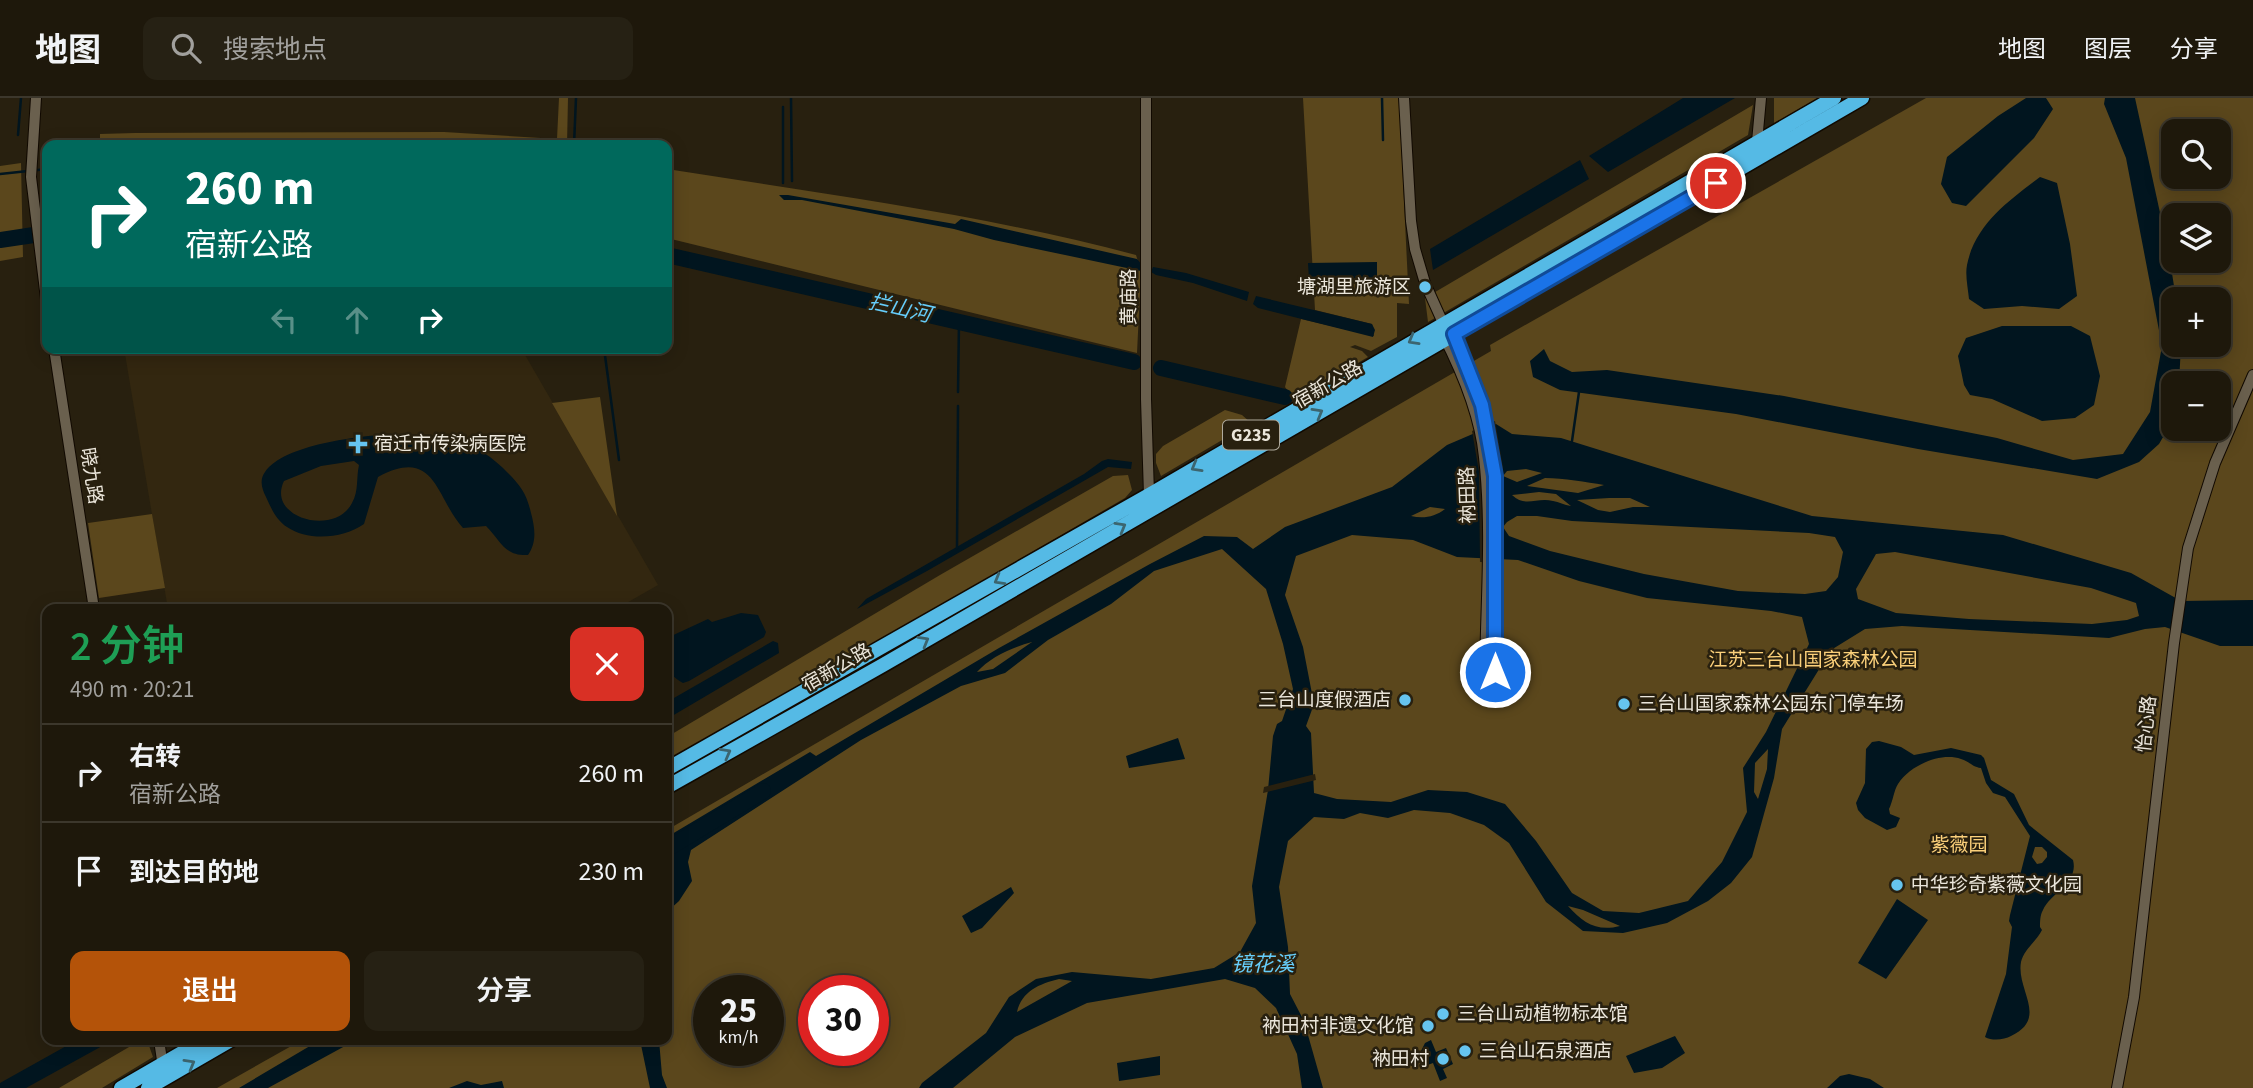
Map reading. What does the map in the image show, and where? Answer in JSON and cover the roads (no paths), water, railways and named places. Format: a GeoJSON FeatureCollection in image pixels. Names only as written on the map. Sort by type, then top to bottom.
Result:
{"type":"FeatureCollection","features":[{"type":"Feature","properties":{"kind":"highway","name":"宿新公路"},"geometry":{"type":"LineString","coordinates":[[672,766],[1149,495],[1833,98]]}},
{"type":"Feature","properties":{"kind":"highway","name":"宿新公路"},"geometry":{"type":"LineString","coordinates":[[672,784],[1862,98]]}},
{"type":"Feature","properties":{"kind":"highway"},"geometry":{"type":"LineString","coordinates":[[121,1088],[195,1045]]}},
{"type":"Feature","properties":{"kind":"highway"},"geometry":{"type":"LineString","coordinates":[[154,1084],[222,1045]]}},
{"type":"Feature","properties":{"kind":"street"},"geometry":{"type":"LineString","coordinates":[[36,98],[31,171],[42,275]]}},
{"type":"Feature","properties":{"kind":"street","name":"黄庙路"},"geometry":{"type":"LineString","coordinates":[[1146,98],[1146,399],[1149,495]]}},
{"type":"Feature","properties":{"kind":"street","name":"衲田路"},"geometry":{"type":"LineString","coordinates":[[1404,98],[1415,248],[1425,283],[1478,406],[1491,565],[1490,672]]}},
{"type":"Feature","properties":{"kind":"street"},"geometry":{"type":"LineString","coordinates":[[1757,142],[1761,98]]}},
{"type":"Feature","properties":{"kind":"street","name":"晓九路"},"geometry":{"type":"LineString","coordinates":[[55,354],[93,604]]}},
{"type":"Feature","properties":{"kind":"street","name":"怡心路"},"geometry":{"type":"LineString","coordinates":[[2117,1088],[2134,997],[2174,643],[2188,548],[2215,463],[2253,375]]}},
{"type":"Feature","properties":{"kind":"street"},"geometry":{"type":"LineString","coordinates":[[154,1084],[163,1063],[160,1045]]}},
{"type":"Feature","properties":{"kind":"water"},"geometry":{"type":"Polygon","coordinates":[[[1683,98],[1735,98],[1608,172],[1589,156],[1683,98]]]}},
{"type":"Feature","properties":{"kind":"water"},"geometry":{"type":"Polygon","coordinates":[[[2026,98],[2046,98],[2053,109],[2034,138],[1966,206],[1952,203],[1941,184],[1947,157],[1998,116],[2026,98]]]}},
{"type":"Feature","properties":{"kind":"water"},"geometry":{"type":"Polygon","coordinates":[[[2105,98],[2135,98],[2161,217],[2161,273],[2172,273],[2174,287],[2161,287],[2161,341],[2126,158],[2104,104],[2105,98]]]}},
{"type":"Feature","properties":{"kind":"water"},"geometry":{"type":"Polygon","coordinates":[[[1580,160],[1589,179],[1433,270],[1430,249],[1580,160]]]}},
{"type":"Feature","properties":{"kind":"water"},"geometry":{"type":"Polygon","coordinates":[[[2040,177],[2057,183],[2070,244],[2077,296],[2059,309],[2022,306],[1984,309],[1969,299],[1966,269],[1971,250],[1995,214],[2040,177]]]}},
{"type":"Feature","properties":{"kind":"water"},"geometry":{"type":"Polygon","coordinates":[[[779,195],[955,224],[961,219],[1137,259],[1142,265],[1141,271],[954,229],[802,200],[784,200],[779,195]]]}},
{"type":"Feature","properties":{"kind":"water"},"geometry":{"type":"Polygon","coordinates":[[[1377,262],[1377,279],[1309,280],[1308,263],[1377,262]]]}},
{"type":"Feature","properties":{"kind":"water"},"geometry":{"type":"Polygon","coordinates":[[[1153,267],[1186,273],[1249,292],[1247,301],[1193,283],[1156,275],[1151,272],[1153,267]]]}},
{"type":"Feature","properties":{"kind":"water"},"geometry":{"type":"Polygon","coordinates":[[[1256,296],[1372,324],[1375,330],[1373,337],[1258,308],[1253,304],[1256,296]]]}},
{"type":"Feature","properties":{"kind":"water"},"geometry":{"type":"Polygon","coordinates":[[[2002,326],[2071,326],[2090,336],[2100,376],[2094,405],[2075,418],[2042,421],[1992,399],[1970,395],[1964,385],[1958,356],[1966,338],[2002,326]]]}},
{"type":"Feature","properties":{"kind":"water"},"geometry":{"type":"Polygon","coordinates":[[[1544,349],[1550,361],[1572,372],[1607,370],[1784,396],[1997,438],[2073,460],[2123,454],[2150,412],[2161,352],[2161,357],[2180,357],[2180,371],[2161,371],[2159,444],[2139,462],[2097,479],[1918,449],[1736,414],[1560,390],[1533,377],[1530,361],[1544,349]]]}},
{"type":"Feature","properties":{"kind":"water","name":"镜花溪"},"geometry":{"type":"Polygon","coordinates":[[[1496,424],[1512,434],[1561,438],[1812,516],[2003,535],[2131,573],[2181,601],[2253,600],[2253,646],[2220,646],[2165,627],[2109,638],[1902,626],[1865,629],[1831,650],[1782,729],[1774,778],[1752,857],[1731,883],[1708,901],[1667,923],[1623,933],[1583,931],[1546,902],[1509,843],[1484,825],[1450,813],[1414,810],[1388,818],[1360,813],[1344,819],[1314,817],[1288,841],[1279,887],[1288,947],[1290,994],[1304,1021],[1323,1088],[1302,1088],[1297,1054],[1276,1008],[1255,988],[1225,979],[1087,1003],[1015,1037],[953,1088],[919,1088],[986,1033],[1009,997],[1036,979],[1072,972],[1151,979],[1214,968],[1240,952],[1256,923],[1252,886],[1268,790],[1273,736],[1277,724],[1282,721],[1293,689],[1266,589],[1222,549],[1154,571],[1111,604],[1048,640],[1005,673],[961,686],[861,740],[691,850],[688,862],[692,881],[672,907],[672,834],[810,752],[816,756],[999,648],[1204,536],[1237,537],[1253,549],[1285,527],[1392,487],[1447,445],[1496,424]],[[1526,469],[1507,471],[1503,476],[1517,482],[1542,473],[1526,469]],[[1545,478],[1527,486],[1578,493],[1604,485],[1545,478]],[[1539,492],[1512,495],[1527,502],[1555,501],[1571,506],[1556,494],[1539,492]],[[1630,498],[1577,500],[1598,510],[1610,512],[1633,507],[1650,507],[1630,498]],[[1430,507],[1411,516],[1433,516],[1445,509],[1430,507]],[[1517,516],[1503,527],[1509,536],[1550,551],[1644,574],[1738,591],[1805,594],[1826,591],[1838,577],[1843,552],[1835,537],[1809,533],[1572,521],[1537,516],[1517,516]],[[1352,535],[1296,556],[1285,595],[1303,647],[1314,704],[1306,726],[1311,733],[1314,793],[1337,799],[1391,802],[1428,790],[1467,792],[1505,804],[1536,841],[1572,893],[1603,911],[1639,913],[1688,901],[1722,862],[1747,812],[1743,768],[1766,732],[1809,644],[1802,617],[1771,611],[1647,598],[1579,581],[1518,560],[1457,557],[1413,540],[1352,535]],[[1895,552],[1876,554],[1856,589],[1858,599],[1896,613],[2092,624],[2139,616],[2136,603],[2091,588],[1895,552]],[[1032,642],[995,657],[977,672],[993,669],[1032,642]],[[1768,749],[1755,763],[1754,792],[1758,799],[1767,769],[1768,749]],[[738,801],[716,812],[709,825],[726,822],[752,804],[738,801]],[[1568,906],[1579,917],[1597,927],[1620,926],[1568,906]],[[1059,979],[1032,990],[1023,999],[1017,1012],[1072,981],[1059,979]]]}},
{"type":"Feature","properties":{"kind":"water"},"geometry":{"type":"Polygon","coordinates":[[[392,434],[452,439],[477,449],[503,468],[527,499],[534,535],[528,555],[508,550],[486,526],[463,528],[432,479],[423,471],[412,468],[397,469],[378,477],[364,524],[347,532],[326,536],[306,535],[287,527],[274,514],[263,491],[262,478],[275,462],[305,448],[324,443],[392,434]],[[354,461],[321,466],[284,481],[281,494],[285,505],[305,519],[332,519],[343,513],[352,503],[359,465],[354,461]]]}},
{"type":"Feature","properties":{"kind":"water"},"geometry":{"type":"Polygon","coordinates":[[[1108,459],[1132,462],[1131,469],[1108,467],[857,609],[866,599],[1108,459]]]}},
{"type":"Feature","properties":{"kind":"water"},"geometry":{"type":"Polygon","coordinates":[[[741,613],[758,615],[766,632],[764,637],[683,683],[672,674],[672,636],[708,619],[712,622],[741,613]]]}},
{"type":"Feature","properties":{"kind":"water"},"geometry":{"type":"Polygon","coordinates":[[[773,641],[778,643],[779,653],[672,716],[672,699],[773,641]]]}},
{"type":"Feature","properties":{"kind":"water"},"geometry":{"type":"Polygon","coordinates":[[[1178,738],[1185,759],[1129,768],[1126,756],[1178,738]]]}},
{"type":"Feature","properties":{"kind":"water"},"geometry":{"type":"Polygon","coordinates":[[[1879,741],[1901,747],[1914,755],[1951,748],[1981,755],[1991,780],[2014,794],[2029,825],[2073,860],[2072,875],[2043,910],[2040,923],[2042,930],[2027,949],[2021,962],[2030,1012],[2022,1029],[2008,1037],[1985,1037],[2006,974],[2012,927],[2010,915],[2030,836],[2005,797],[1993,793],[1981,768],[1953,757],[1926,762],[1903,777],[1889,809],[1890,814],[1900,818],[1896,827],[1887,830],[1865,818],[1856,803],[1865,783],[1866,749],[1872,742],[1879,741]],[[2035,847],[2032,857],[2037,864],[2047,857],[2047,852],[2042,847],[2035,847]]]}},
{"type":"Feature","properties":{"kind":"water"},"geometry":{"type":"Polygon","coordinates":[[[1011,887],[1014,893],[982,928],[971,933],[962,916],[1011,887]]]}},
{"type":"Feature","properties":{"kind":"water"},"geometry":{"type":"Polygon","coordinates":[[[1897,899],[1928,920],[1886,979],[1858,963],[1897,899]]]}},
{"type":"Feature","properties":{"kind":"water"},"geometry":{"type":"Polygon","coordinates":[[[1675,1036],[1685,1053],[1662,1068],[1634,1073],[1626,1056],[1675,1036]]]}},
{"type":"Feature","properties":{"kind":"water"},"geometry":{"type":"Polygon","coordinates":[[[1431,1040],[1436,1052],[1446,1048],[1453,1064],[1443,1069],[1447,1078],[1440,1081],[1433,1063],[1425,1066],[1420,1053],[1425,1043],[1431,1040]]]}},
{"type":"Feature","properties":{"kind":"water"},"geometry":{"type":"Polygon","coordinates":[[[68,1045],[104,1045],[26,1088],[0,1088],[0,1083],[68,1045]]]}},
{"type":"Feature","properties":{"kind":"water"},"geometry":{"type":"Polygon","coordinates":[[[312,1045],[347,1045],[268,1088],[239,1088],[312,1045]]]}},
{"type":"Feature","properties":{"kind":"water"},"geometry":{"type":"Polygon","coordinates":[[[641,1045],[659,1045],[662,1075],[667,1088],[650,1088],[641,1045]]]}},
{"type":"Feature","properties":{"kind":"water"},"geometry":{"type":"Polygon","coordinates":[[[1160,1056],[1160,1075],[1119,1081],[1117,1063],[1160,1056]]]}},
{"type":"Feature","properties":{"kind":"water"},"geometry":{"type":"Polygon","coordinates":[[[1849,1074],[1870,1079],[1884,1088],[1827,1088],[1840,1076],[1849,1074]]]}},
{"type":"Feature","properties":{"kind":"water"},"geometry":{"type":"Polygon","coordinates":[[[467,1081],[481,1085],[502,1081],[504,1088],[449,1088],[467,1081]]]}},
{"type":"Feature","properties":{"kind":"waterway"},"geometry":{"type":"LineString","coordinates":[[18,135],[21,98]]}},
{"type":"Feature","properties":{"kind":"waterway"},"geometry":{"type":"LineString","coordinates":[[574,140],[576,98]]}},
{"type":"Feature","properties":{"kind":"waterway"},"geometry":{"type":"LineString","coordinates":[[791,98],[792,181]]}},
{"type":"Feature","properties":{"kind":"waterway"},"geometry":{"type":"LineString","coordinates":[[1382,98],[1383,140]]}},
{"type":"Feature","properties":{"kind":"waterway"},"geometry":{"type":"LineString","coordinates":[[783,107],[783,183]]}},
{"type":"Feature","properties":{"kind":"waterway"},"geometry":{"type":"LineString","coordinates":[[0,174],[42,170]]}},
{"type":"Feature","properties":{"kind":"waterway","name":"拦山河"},"geometry":{"type":"LineString","coordinates":[[0,240],[42,234]]}},
{"type":"Feature","properties":{"kind":"waterway","name":"拦山河"},"geometry":{"type":"LineString","coordinates":[[672,256],[1134,362]]}},
{"type":"Feature","properties":{"kind":"waterway"},"geometry":{"type":"LineString","coordinates":[[958,392],[959,322]]}},
{"type":"Feature","properties":{"kind":"waterway"},"geometry":{"type":"LineString","coordinates":[[605,354],[619,460]]}},
{"type":"Feature","properties":{"kind":"waterway","name":"拦山河"},"geometry":{"type":"LineString","coordinates":[[1161,368],[1285,397]]}},
{"type":"Feature","properties":{"kind":"waterway"},"geometry":{"type":"LineString","coordinates":[[1572,441],[1579,392]]}},
{"type":"Feature","properties":{"kind":"waterway"},"geometry":{"type":"LineString","coordinates":[[957,548],[958,406]]}},
{"type":"Feature","properties":{"kind":"waterway"},"geometry":{"type":"LineString","coordinates":[[672,846],[763,791]]}},
{"type":"Feature","properties":{"kind":"place","name":"塘湖里旅游区"},"geometry":{"type":"Point","coordinates":[1425,287]}},
{"type":"Feature","properties":{"kind":"place","name":"宿迁市传染病医院"},"geometry":{"type":"Point","coordinates":[358,444]}},
{"type":"Feature","properties":{"kind":"place","name":"三台山度假酒店"},"geometry":{"type":"Point","coordinates":[1405,700]}},
{"type":"Feature","properties":{"kind":"place","name":"三台山国家森林公园东门停车场"},"geometry":{"type":"Point","coordinates":[1624,704]}},
{"type":"Feature","properties":{"kind":"place","name":"中华珍奇紫薇文化园"},"geometry":{"type":"Point","coordinates":[1897,885]}},
{"type":"Feature","properties":{"kind":"place","name":"三台山动植物标本馆"},"geometry":{"type":"Point","coordinates":[1443,1014]}},
{"type":"Feature","properties":{"kind":"place","name":"衲田村非遗文化馆"},"geometry":{"type":"Point","coordinates":[1428,1026]}},
{"type":"Feature","properties":{"kind":"place","name":"三台山石泉酒店"},"geometry":{"type":"Point","coordinates":[1465,1051]}},
{"type":"Feature","properties":{"kind":"place","name":"衲田村"},"geometry":{"type":"Point","coordinates":[1443,1059]}},
{"type":"Feature","properties":{"kind":"park label","name":"江苏三台山国家森林公园"},"geometry":{"type":"Point","coordinates":[1813,660]}},
{"type":"Feature","properties":{"kind":"park label","name":"紫薇园"},"geometry":{"type":"Point","coordinates":[1959,845]}}]}
